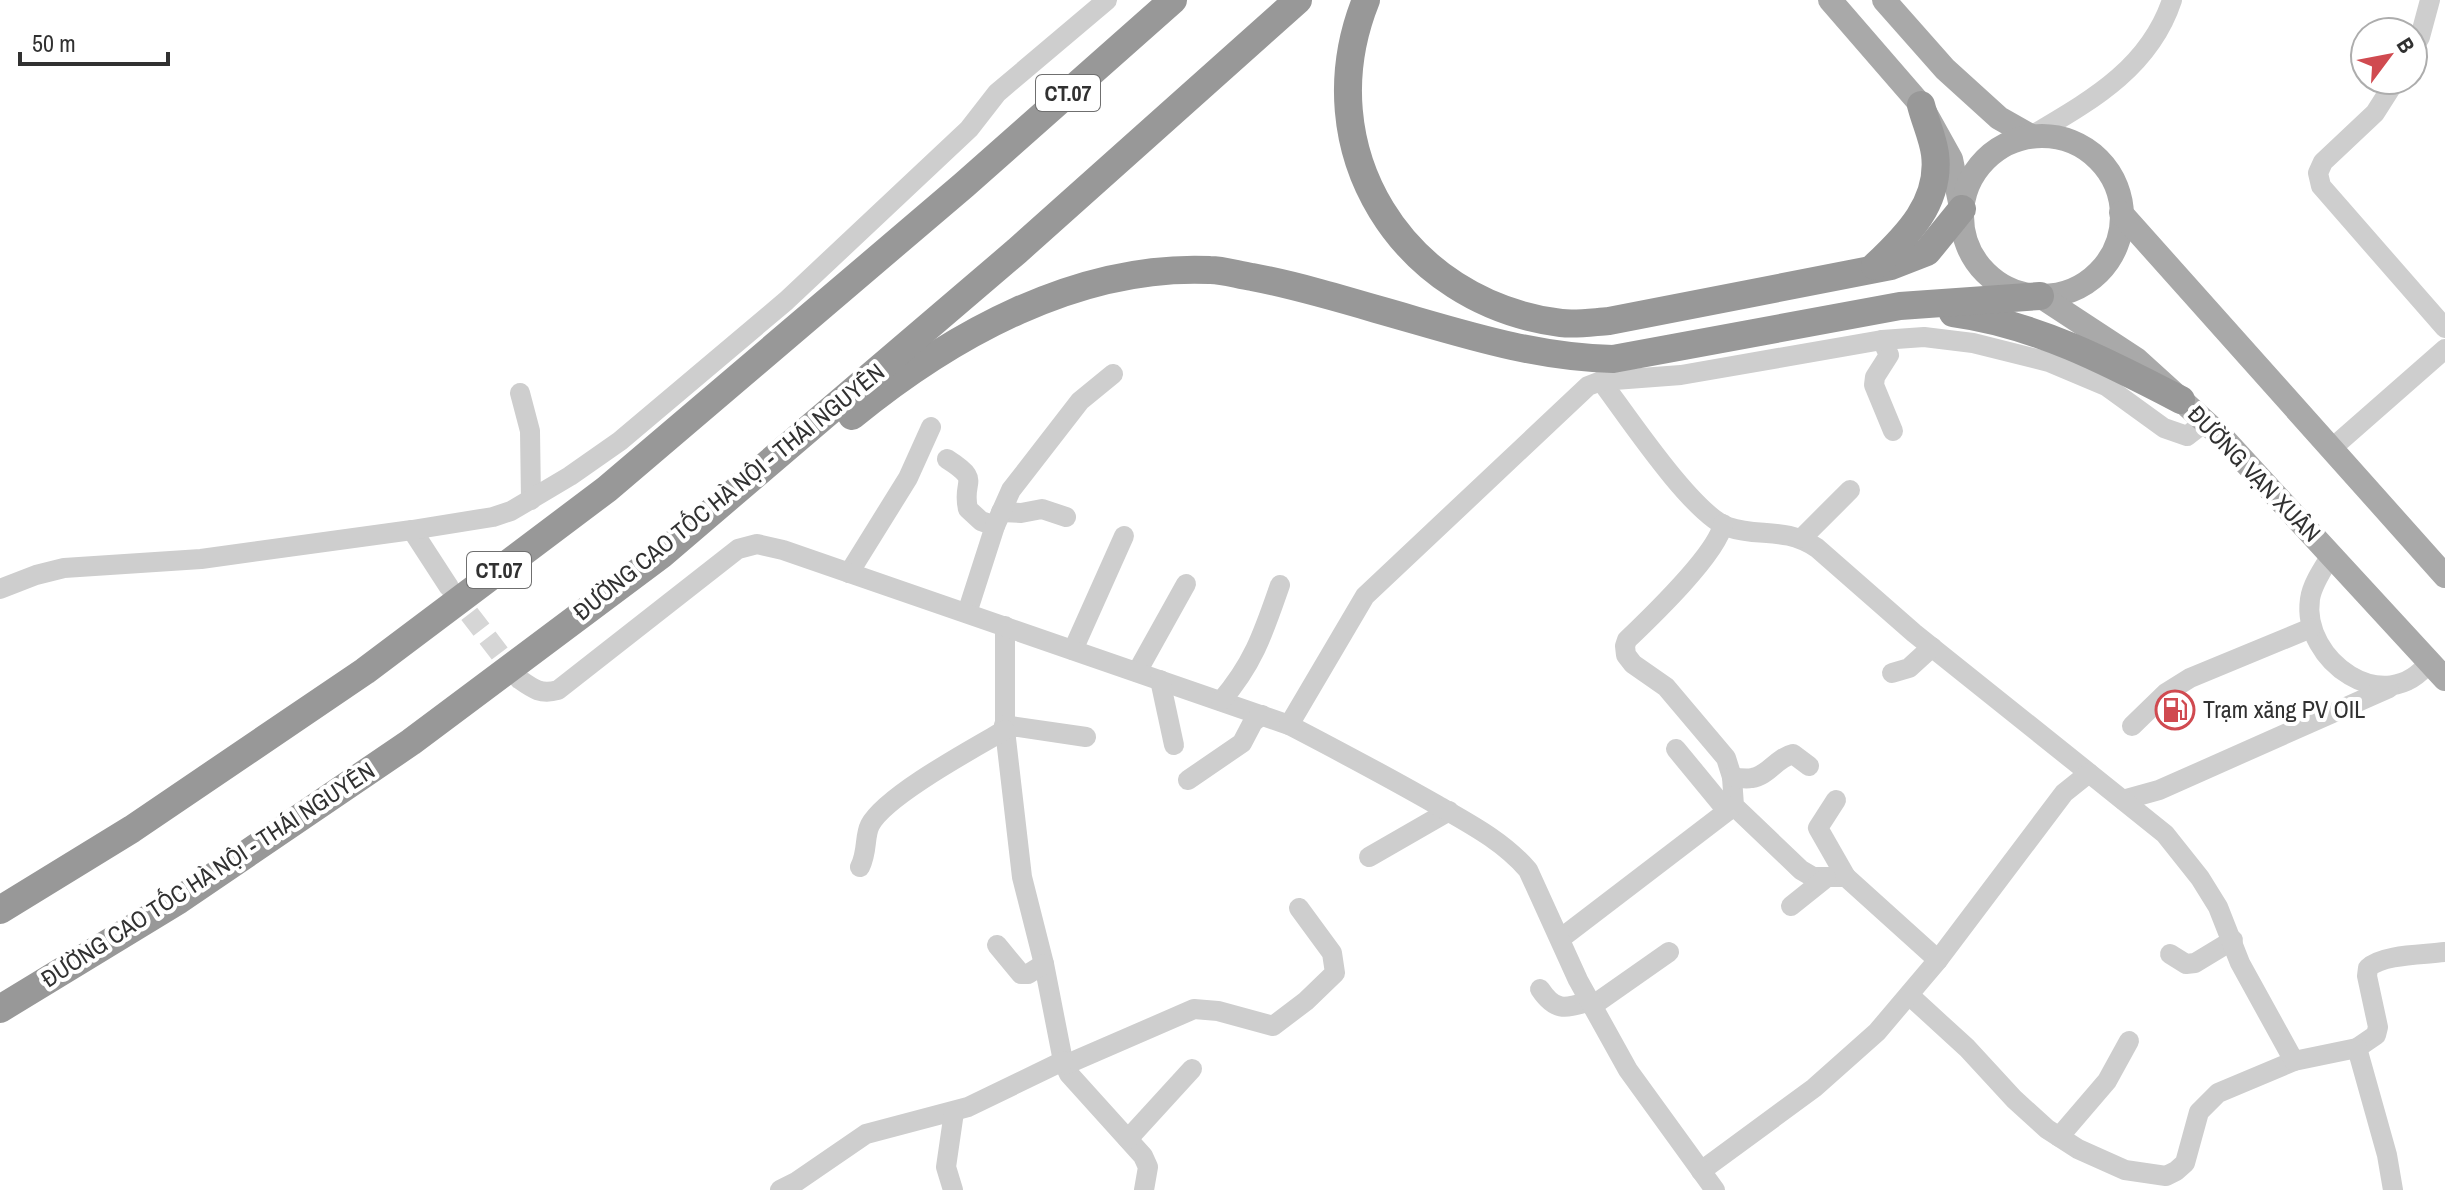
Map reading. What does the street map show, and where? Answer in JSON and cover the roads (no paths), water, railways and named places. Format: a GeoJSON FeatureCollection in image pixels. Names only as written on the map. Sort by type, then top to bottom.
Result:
{"type":"FeatureCollection","features":[{"type":"Feature","properties":{"kind":"highway"},"geometry":{"type":"LineString","coordinates":[[999,154],[1078,59],[1144,0]]}},
{"type":"Feature","properties":{"kind":"highway","name":"CT.07"},"geometry":{"type":"LineString","coordinates":[[0,910],[132,829],[365,671],[607,489],[999,154],[1173,0]]}},
{"type":"Feature","properties":{"kind":"highway","name":"ĐƯỜNG CAO TỐC HÀ NỘI - THÁI NGUYÊN"},"geometry":{"type":"LineString","coordinates":[[0,1009],[179,900],[411,742],[661,555],[1017,251],[1298,0]]}},
{"type":"Feature","properties":{"kind":"highway"},"geometry":{"type":"LineString","coordinates":[[1366,0],[1357,23],[1348,80],[1349,122],[1357,159],[1370,190],[1394,230],[1418,259],[1482,300],[1518,313],[1562,324],[1609,321],[1891,266],[1927,252],[1962,209]]}},
{"type":"Feature","properties":{"kind":"highway"},"geometry":{"type":"LineString","coordinates":[[1870,270],[1906,236],[1921,216],[1934,185],[1935,154],[1921,105]]}},
{"type":"Feature","properties":{"kind":"highway"},"geometry":{"type":"LineString","coordinates":[[661,555],[779,477],[895,382],[965,337],[1015,312],[1107,279],[1166,271],[1212,270],[1317,292],[1514,348],[1570,358],[1613,359],[1900,306],[2040,296]]}},
{"type":"Feature","properties":{"kind":"highway"},"geometry":{"type":"LineString","coordinates":[[1900,306],[1976,316],[2038,333],[2097,356],[2181,400]]}},
{"type":"Feature","properties":{"kind":"main road"},"geometry":{"type":"LineString","coordinates":[[1830,0],[1921,105],[1951,159],[1962,209],[1964,236],[1975,260],[1992,279],[2014,292],[2040,296],[2065,293],[2088,282],[2107,264],[2119,241],[2121,213],[2117,188],[2104,165],[2083,147],[2058,137],[2031,136],[2005,144],[1983,160],[1969,182],[1962,209]]}},
{"type":"Feature","properties":{"kind":"main road"},"geometry":{"type":"LineString","coordinates":[[1884,0],[1945,69],[1999,118],[2031,136]]}},
{"type":"Feature","properties":{"kind":"main road"},"geometry":{"type":"LineString","coordinates":[[2121,213],[2445,576]]}},
{"type":"Feature","properties":{"kind":"main road","name":"ĐƯỜNG VẠN XUÂN"},"geometry":{"type":"LineString","coordinates":[[2040,296],[2136,359],[2205,422],[2332,554],[2437,670]]}},
{"type":"Feature","properties":{"kind":"street"},"geometry":{"type":"LineString","coordinates":[[0,589],[64,568],[201,559],[493,517],[531,500],[620,441],[786,301],[969,129],[997,93],[1107,0]]}},
{"type":"Feature","properties":{"kind":"street"},"geometry":{"type":"LineString","coordinates":[[2031,136],[2102,94],[2136,62],[2165,21],[2172,0]]}},
{"type":"Feature","properties":{"kind":"street"},"geometry":{"type":"LineString","coordinates":[[2386,96],[2375,113],[2323,162],[2318,173],[2321,186],[2445,328]]}},
{"type":"Feature","properties":{"kind":"street"},"geometry":{"type":"LineString","coordinates":[[1289,725],[1376,582],[1588,386],[1601,381],[1681,375],[1882,340],[1924,337],[1973,343],[2049,362],[2106,386],[2164,428],[2179,435],[2187,436],[2205,422]]}},
{"type":"Feature","properties":{"kind":"street"},"geometry":{"type":"LineString","coordinates":[[1882,340],[1889,355],[1875,377],[1874,385],[1893,431]]}},
{"type":"Feature","properties":{"kind":"street"},"geometry":{"type":"LineString","coordinates":[[2331,449],[2445,349]]}},
{"type":"Feature","properties":{"kind":"street"},"geometry":{"type":"LineString","coordinates":[[967,613],[998,519],[1011,490],[1080,401],[1113,374]]}},
{"type":"Feature","properties":{"kind":"street"},"geometry":{"type":"LineString","coordinates":[[1601,381],[1687,493],[1723,524],[1730,528],[1787,534],[1802,538],[1817,548],[1932,647],[2165,834],[2200,878],[2218,907],[2240,963],[2294,1061]]}},
{"type":"Feature","properties":{"kind":"street"},"geometry":{"type":"LineString","coordinates":[[520,393],[530,431],[531,500]]}},
{"type":"Feature","properties":{"kind":"street"},"geometry":{"type":"LineString","coordinates":[[849,573],[908,478],[931,427]]}},
{"type":"Feature","properties":{"kind":"street"},"geometry":{"type":"LineString","coordinates":[[947,459],[968,476],[968,509],[981,521],[1042,509],[1066,517]]}},
{"type":"Feature","properties":{"kind":"street"},"geometry":{"type":"LineString","coordinates":[[1802,538],[1850,490]]}},
{"type":"Feature","properties":{"kind":"street"},"geometry":{"type":"LineString","coordinates":[[1560,939],[1730,808],[1732,777],[1726,758],[1662,683],[1633,664],[1626,655],[1625,646],[1627,640],[1670,598],[1707,552],[1721,533],[1723,524]]}},
{"type":"Feature","properties":{"kind":"street"},"geometry":{"type":"LineString","coordinates":[[412,530],[449,587]]}},
{"type":"Feature","properties":{"kind":"street"},"geometry":{"type":"LineString","coordinates":[[1073,650],[1124,536]]}},
{"type":"Feature","properties":{"kind":"street"},"geometry":{"type":"LineString","coordinates":[[519,679],[545,694],[558,690],[738,549],[757,544],[783,550],[1289,725],[1449,811],[1485,832],[1516,856],[1528,870],[1591,1004],[1628,1070],[1715,1190]]}},
{"type":"Feature","properties":{"kind":"street"},"geometry":{"type":"LineString","coordinates":[[2332,554],[2310,598],[2311,628],[2323,654],[2341,670],[2360,682],[2389,688]]}},
{"type":"Feature","properties":{"kind":"street"},"geometry":{"type":"LineString","coordinates":[[1137,672],[1186,584]]}},
{"type":"Feature","properties":{"kind":"street"},"geometry":{"type":"LineString","coordinates":[[1221,701],[1246,669],[1261,640],[1280,585]]}},
{"type":"Feature","properties":{"kind":"street"},"geometry":{"type":"LineString","coordinates":[[1005,626],[1004,728],[1022,877],[1064,1063],[1069,1074],[1143,1156],[1148,1167],[1144,1190]]}},
{"type":"Feature","properties":{"kind":"street"},"geometry":{"type":"LineString","coordinates":[[2132,726],[2166,693],[2190,678],[2311,628]]}},
{"type":"Feature","properties":{"kind":"street"},"geometry":{"type":"LineString","coordinates":[[1892,673],[1909,668],[1932,647]]}},
{"type":"Feature","properties":{"kind":"street"},"geometry":{"type":"LineString","coordinates":[[2123,800],[2159,790],[2389,688],[2437,670]]}},
{"type":"Feature","properties":{"kind":"street"},"geometry":{"type":"LineString","coordinates":[[1160,680],[1174,745]]}},
{"type":"Feature","properties":{"kind":"street"},"geometry":{"type":"LineString","coordinates":[[1188,780],[1242,743],[1253,722],[1262,715]]}},
{"type":"Feature","properties":{"kind":"street"},"geometry":{"type":"LineString","coordinates":[[860,867],[867,853],[867,834],[878,814],[934,772],[1004,728],[1086,737]]}},
{"type":"Feature","properties":{"kind":"street"},"geometry":{"type":"LineString","coordinates":[[1676,749],[1730,808],[1801,870],[1813,877],[1836,878]]}},
{"type":"Feature","properties":{"kind":"street"},"geometry":{"type":"LineString","coordinates":[[1732,777],[1762,775],[1781,757],[1793,754],[1809,766]]}},
{"type":"Feature","properties":{"kind":"street"},"geometry":{"type":"LineString","coordinates":[[1701,1171],[1814,1088],[1877,1032],[1938,960],[2064,793],[2089,773]]}},
{"type":"Feature","properties":{"kind":"street"},"geometry":{"type":"LineString","coordinates":[[1836,800],[1818,828],[1836,878],[1938,960]]}},
{"type":"Feature","properties":{"kind":"street"},"geometry":{"type":"LineString","coordinates":[[1369,857],[1449,811]]}},
{"type":"Feature","properties":{"kind":"street"},"geometry":{"type":"LineString","coordinates":[[1791,906],[1836,878]]}},
{"type":"Feature","properties":{"kind":"street"},"geometry":{"type":"LineString","coordinates":[[780,1190],[866,1134],[954,1112],[1194,1009],[1218,1011],[1273,1026],[1306,1001],[1335,973],[1332,953],[1299,908]]}},
{"type":"Feature","properties":{"kind":"street"},"geometry":{"type":"LineString","coordinates":[[2170,954],[2186,964],[2195,963],[2233,940]]}},
{"type":"Feature","properties":{"kind":"street"},"geometry":{"type":"LineString","coordinates":[[997,945],[1021,974],[1028,974],[1044,964]]}},
{"type":"Feature","properties":{"kind":"street"},"geometry":{"type":"LineString","coordinates":[[1540,989],[1547,1000],[1557,1007],[1591,1004],[1669,952]]}},
{"type":"Feature","properties":{"kind":"street"},"geometry":{"type":"LineString","coordinates":[[1909,995],[1976,1057],[2014,1099],[2059,1137],[2125,1170],[2166,1176],[2185,1163],[2199,1112],[2218,1093],[2294,1061],[2357,1048],[2376,1035],[2378,1027],[2367,976],[2368,968],[2374,963],[2445,952]]}},
{"type":"Feature","properties":{"kind":"street"},"geometry":{"type":"LineString","coordinates":[[2059,1137],[2107,1081],[2129,1041]]}},
{"type":"Feature","properties":{"kind":"street"},"geometry":{"type":"LineString","coordinates":[[2357,1048],[2387,1155],[2393,1190]]}},
{"type":"Feature","properties":{"kind":"street"},"geometry":{"type":"LineString","coordinates":[[1128,1139],[1192,1069]]}},
{"type":"Feature","properties":{"kind":"street"},"geometry":{"type":"LineString","coordinates":[[953,1190],[946,1167],[954,1112]]}},
{"type":"Feature","properties":{"kind":"tunnel"},"geometry":{"type":"LineString","coordinates":[[451,590],[517,676]]}},
{"type":"Feature","properties":{"kind":"place","name":"Trạm xăng PV OIL"},"geometry":{"type":"Point","coordinates":[2175,710]}}]}
